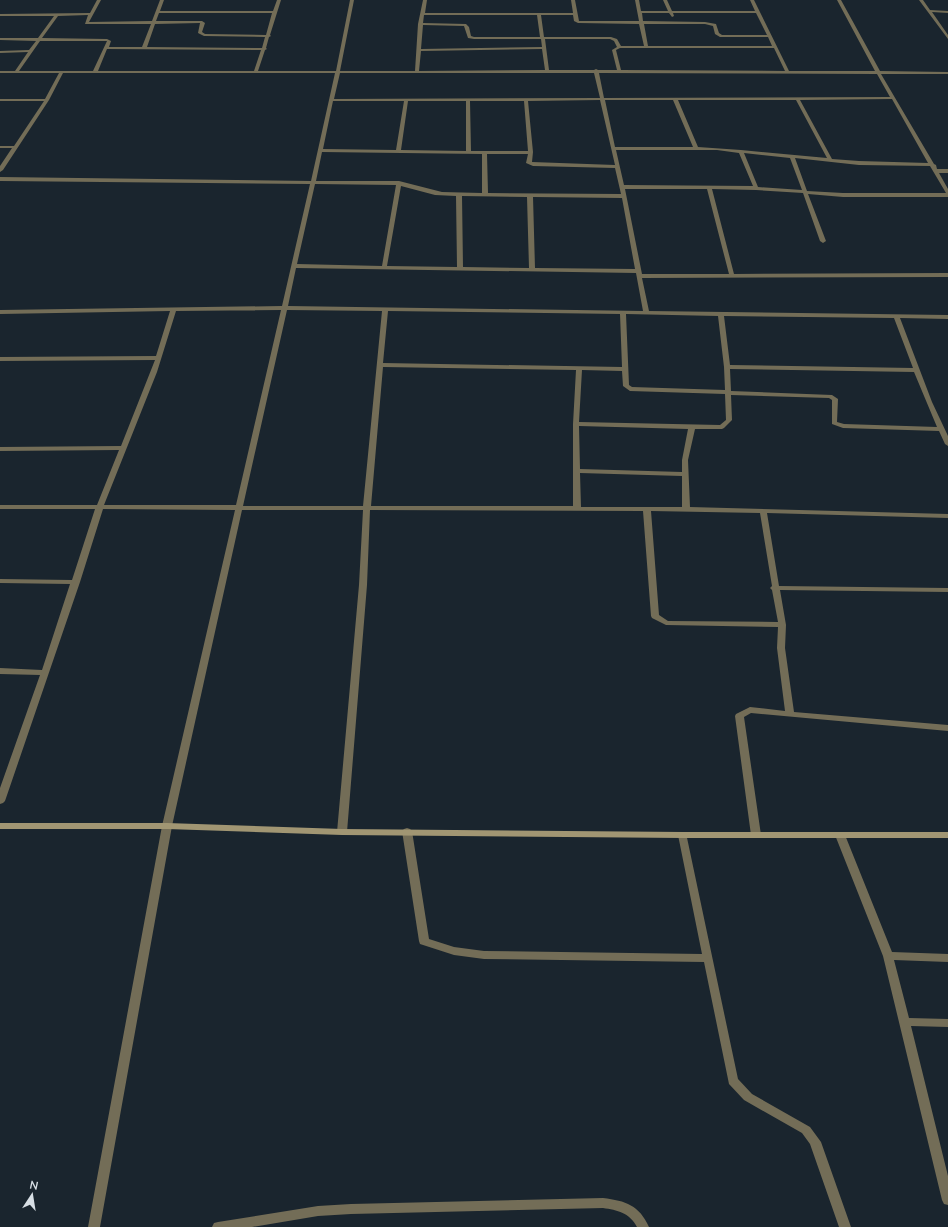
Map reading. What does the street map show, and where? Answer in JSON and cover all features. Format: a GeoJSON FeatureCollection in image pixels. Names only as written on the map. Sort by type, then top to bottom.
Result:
{"type":"FeatureCollection","features":[{"type":"Feature","properties":{"kind":"street"},"geometry":{"type":"LineString","coordinates":[[99,0],[86,23],[203,23],[200,33],[209,36],[268,36]]}},
{"type":"Feature","properties":{"kind":"street"},"geometry":{"type":"LineString","coordinates":[[144,48],[162,0]]}},
{"type":"Feature","properties":{"kind":"street"},"geometry":{"type":"LineString","coordinates":[[255,72],[265,48],[274,12],[280,0]]}},
{"type":"Feature","properties":{"kind":"street"},"geometry":{"type":"LineString","coordinates":[[94,1227],[167,826],[238,506],[313,182],[352,0]]}},
{"type":"Feature","properties":{"kind":"street"},"geometry":{"type":"LineString","coordinates":[[417,72],[420,24],[425,0]]}},
{"type":"Feature","properties":{"kind":"street"},"geometry":{"type":"LineString","coordinates":[[573,0],[576,22],[675,22],[712,24],[715,25],[717,34],[721,36],[769,36]]}},
{"type":"Feature","properties":{"kind":"street"},"geometry":{"type":"LineString","coordinates":[[637,0],[646,47]]}},
{"type":"Feature","properties":{"kind":"street"},"geometry":{"type":"LineString","coordinates":[[665,0],[675,22]]}},
{"type":"Feature","properties":{"kind":"street"},"geometry":{"type":"LineString","coordinates":[[752,0],[787,71]]}},
{"type":"Feature","properties":{"kind":"street"},"geometry":{"type":"LineString","coordinates":[[622,187],[756,188],[843,194],[948,194],[933,165],[878,72],[839,0]]}},
{"type":"Feature","properties":{"kind":"street"},"geometry":{"type":"LineString","coordinates":[[921,0],[948,37]]}},
{"type":"Feature","properties":{"kind":"street"},"geometry":{"type":"LineString","coordinates":[[158,12],[274,12]]}},
{"type":"Feature","properties":{"kind":"street"},"geometry":{"type":"LineString","coordinates":[[640,12],[758,12]]}},
{"type":"Feature","properties":{"kind":"street"},"geometry":{"type":"LineString","coordinates":[[929,12],[948,12]]}},
{"type":"Feature","properties":{"kind":"street"},"geometry":{"type":"LineString","coordinates":[[0,15],[90,14]]}},
{"type":"Feature","properties":{"kind":"street"},"geometry":{"type":"LineString","coordinates":[[422,14],[575,14]]}},
{"type":"Feature","properties":{"kind":"street"},"geometry":{"type":"LineString","coordinates":[[539,14],[547,70]]}},
{"type":"Feature","properties":{"kind":"street"},"geometry":{"type":"LineString","coordinates":[[16,72],[56,15]]}},
{"type":"Feature","properties":{"kind":"street"},"geometry":{"type":"LineString","coordinates":[[420,24],[465,25],[467,27],[469,37],[474,38],[611,38],[616,40],[619,47]]}},
{"type":"Feature","properties":{"kind":"street"},"geometry":{"type":"LineString","coordinates":[[0,39],[105,39],[109,41],[95,72]]}},
{"type":"Feature","properties":{"kind":"street"},"geometry":{"type":"LineString","coordinates":[[620,70],[614,50],[619,47],[775,47]]}},
{"type":"Feature","properties":{"kind":"street"},"geometry":{"type":"LineString","coordinates":[[106,48],[265,48]]}},
{"type":"Feature","properties":{"kind":"street"},"geometry":{"type":"LineString","coordinates":[[419,50],[544,48]]}},
{"type":"Feature","properties":{"kind":"street"},"geometry":{"type":"LineString","coordinates":[[0,52],[30,51]]}},
{"type":"Feature","properties":{"kind":"street"},"geometry":{"type":"LineString","coordinates":[[596,70],[624,196],[646,313]]}},
{"type":"Feature","properties":{"kind":"street"},"geometry":{"type":"LineString","coordinates":[[0,72],[336,73],[620,70],[948,73]]}},
{"type":"Feature","properties":{"kind":"street"},"geometry":{"type":"LineString","coordinates":[[0,170],[47,100],[62,72]]}},
{"type":"Feature","properties":{"kind":"street"},"geometry":{"type":"LineString","coordinates":[[797,98],[830,160]]}},
{"type":"Feature","properties":{"kind":"street"},"geometry":{"type":"LineString","coordinates":[[331,100],[893,98]]}},
{"type":"Feature","properties":{"kind":"street"},"geometry":{"type":"LineString","coordinates":[[675,99],[696,148]]}},
{"type":"Feature","properties":{"kind":"street"},"geometry":{"type":"LineString","coordinates":[[0,100],[47,100]]}},
{"type":"Feature","properties":{"kind":"street"},"geometry":{"type":"LineString","coordinates":[[398,151],[406,100]]}},
{"type":"Feature","properties":{"kind":"street"},"geometry":{"type":"LineString","coordinates":[[468,100],[469,153]]}},
{"type":"Feature","properties":{"kind":"street"},"geometry":{"type":"LineString","coordinates":[[526,100],[530,152],[529,163],[617,167]]}},
{"type":"Feature","properties":{"kind":"street"},"geometry":{"type":"LineString","coordinates":[[0,147],[15,146]]}},
{"type":"Feature","properties":{"kind":"street"},"geometry":{"type":"LineString","coordinates":[[613,148],[696,148],[869,164],[933,165]]}},
{"type":"Feature","properties":{"kind":"street"},"geometry":{"type":"LineString","coordinates":[[320,150],[469,153],[530,152]]}},
{"type":"Feature","properties":{"kind":"street"},"geometry":{"type":"LineString","coordinates":[[741,151],[756,188]]}},
{"type":"Feature","properties":{"kind":"street"},"geometry":{"type":"LineString","coordinates":[[484,153],[485,195]]}},
{"type":"Feature","properties":{"kind":"street"},"geometry":{"type":"LineString","coordinates":[[792,156],[823,242]]}},
{"type":"Feature","properties":{"kind":"street"},"geometry":{"type":"LineString","coordinates":[[936,171],[948,171]]}},
{"type":"Feature","properties":{"kind":"street"},"geometry":{"type":"LineString","coordinates":[[0,179],[399,183],[431,193],[624,196]]}},
{"type":"Feature","properties":{"kind":"street"},"geometry":{"type":"LineString","coordinates":[[384,268],[399,183]]}},
{"type":"Feature","properties":{"kind":"street"},"geometry":{"type":"LineString","coordinates":[[709,188],[732,276]]}},
{"type":"Feature","properties":{"kind":"street"},"geometry":{"type":"LineString","coordinates":[[459,194],[460,269]]}},
{"type":"Feature","properties":{"kind":"street"},"geometry":{"type":"LineString","coordinates":[[530,195],[532,270]]}},
{"type":"Feature","properties":{"kind":"street"},"geometry":{"type":"LineString","coordinates":[[293,266],[532,270],[732,276],[948,275]]}},
{"type":"Feature","properties":{"kind":"street"},"geometry":{"type":"LineString","coordinates":[[0,312],[284,308],[948,317]]}},
{"type":"Feature","properties":{"kind":"street"},"geometry":{"type":"LineString","coordinates":[[0,801],[76,582],[100,506],[158,358],[174,309]]}},
{"type":"Feature","properties":{"kind":"street"},"geometry":{"type":"LineString","coordinates":[[342,832],[363,585],[367,507],[385,309]]}},
{"type":"Feature","properties":{"kind":"street"},"geometry":{"type":"LineString","coordinates":[[623,313],[626,386],[630,389],[830,396],[835,399],[834,423],[843,426],[941,429]]}},
{"type":"Feature","properties":{"kind":"street"},"geometry":{"type":"LineString","coordinates":[[576,424],[722,427],[726,424],[729,420],[727,367],[721,314]]}},
{"type":"Feature","properties":{"kind":"street"},"geometry":{"type":"LineString","coordinates":[[897,317],[916,370],[948,444]]}},
{"type":"Feature","properties":{"kind":"street"},"geometry":{"type":"LineString","coordinates":[[0,359],[158,358]]}},
{"type":"Feature","properties":{"kind":"street"},"geometry":{"type":"LineString","coordinates":[[381,365],[626,369]]}},
{"type":"Feature","properties":{"kind":"street"},"geometry":{"type":"LineString","coordinates":[[727,367],[916,370]]}},
{"type":"Feature","properties":{"kind":"street"},"geometry":{"type":"LineString","coordinates":[[577,509],[576,424],[579,368]]}},
{"type":"Feature","properties":{"kind":"street"},"geometry":{"type":"LineString","coordinates":[[686,509],[685,460],[692,427]]}},
{"type":"Feature","properties":{"kind":"street"},"geometry":{"type":"LineString","coordinates":[[0,449],[122,448]]}},
{"type":"Feature","properties":{"kind":"street"},"geometry":{"type":"LineString","coordinates":[[576,470],[686,474]]}},
{"type":"Feature","properties":{"kind":"street"},"geometry":{"type":"LineString","coordinates":[[0,507],[238,506],[686,509],[948,516]]}},
{"type":"Feature","properties":{"kind":"street"},"geometry":{"type":"LineString","coordinates":[[647,509],[655,616],[666,623],[782,626]]}},
{"type":"Feature","properties":{"kind":"street"},"geometry":{"type":"LineString","coordinates":[[763,511],[774,588],[782,626],[781,648],[790,714]]}},
{"type":"Feature","properties":{"kind":"street"},"geometry":{"type":"LineString","coordinates":[[0,581],[76,582]]}},
{"type":"Feature","properties":{"kind":"street"},"geometry":{"type":"LineString","coordinates":[[774,588],[948,590]]}},
{"type":"Feature","properties":{"kind":"street"},"geometry":{"type":"LineString","coordinates":[[0,671],[45,673]]}},
{"type":"Feature","properties":{"kind":"street"},"geometry":{"type":"LineString","coordinates":[[756,835],[739,716],[750,710],[948,728]]}},
{"type":"Feature","properties":{"kind":"street"},"geometry":{"type":"LineString","coordinates":[[0,826],[167,826],[342,832],[406,831],[683,835],[948,835]]}},
{"type":"Feature","properties":{"kind":"street"},"geometry":{"type":"LineString","coordinates":[[406,831],[424,941],[454,951],[484,955],[708,958]]}},
{"type":"Feature","properties":{"kind":"street"},"geometry":{"type":"LineString","coordinates":[[683,835],[733,1081],[748,1097],[806,1130],[815,1142],[845,1227]]}},
{"type":"Feature","properties":{"kind":"street"},"geometry":{"type":"LineString","coordinates":[[840,835],[888,956],[948,1200]]}},
{"type":"Feature","properties":{"kind":"street"},"geometry":{"type":"LineString","coordinates":[[888,956],[948,958]]}},
{"type":"Feature","properties":{"kind":"street"},"geometry":{"type":"LineString","coordinates":[[904,1022],[948,1023]]}},
{"type":"Feature","properties":{"kind":"street"},"geometry":{"type":"LineString","coordinates":[[218,1227],[331,1210],[603,1203],[618,1204],[630,1209],[641,1221],[643,1227]]}}]}
